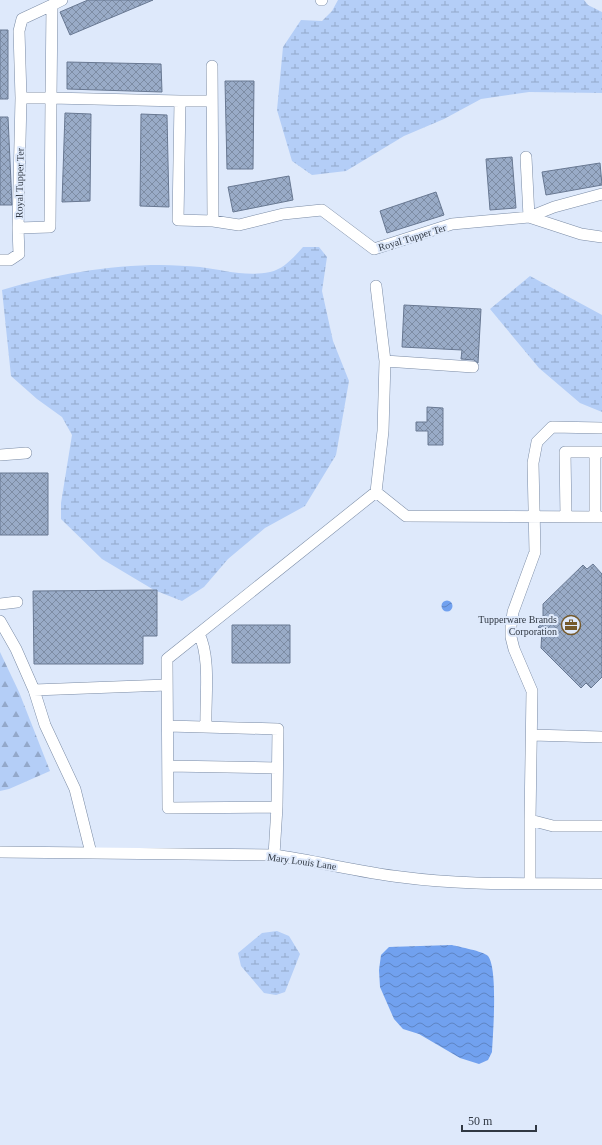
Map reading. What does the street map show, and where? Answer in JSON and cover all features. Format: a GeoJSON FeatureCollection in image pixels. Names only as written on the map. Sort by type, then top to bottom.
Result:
{"type":"FeatureCollection","features":[{"type":"Feature","properties":{"kind":"street","name":"Royal Tupper Ter"},"geometry":{"type":"LineString","coordinates":[[57,2],[51,98],[50,227],[18,228],[21,98],[19,31],[22,19],[57,2]]}},
{"type":"Feature","properties":{"kind":"street"},"geometry":{"type":"LineString","coordinates":[[212,66],[213,221]]}},
{"type":"Feature","properties":{"kind":"street"},"geometry":{"type":"LineString","coordinates":[[21,98],[212,101]]}},
{"type":"Feature","properties":{"kind":"street","name":"Royal Tupper Ter"},"geometry":{"type":"LineString","coordinates":[[180,101],[178,220],[213,221],[239,225],[283,214],[322,210],[374,249],[452,224],[529,217],[554,206],[602,194]]}},
{"type":"Feature","properties":{"kind":"street"},"geometry":{"type":"LineString","coordinates":[[526,157],[529,217]]}},
{"type":"Feature","properties":{"kind":"street","name":"Royal Tupper Ter"},"geometry":{"type":"LineString","coordinates":[[529,217],[581,234],[602,237]]}},
{"type":"Feature","properties":{"kind":"street"},"geometry":{"type":"LineString","coordinates":[[0,260],[10,260],[19,254],[18,228]]}},
{"type":"Feature","properties":{"kind":"street"},"geometry":{"type":"LineString","coordinates":[[277,807],[168,808],[167,659],[376,492],[383,431],[385,361],[376,286]]}},
{"type":"Feature","properties":{"kind":"street"},"geometry":{"type":"LineString","coordinates":[[385,361],[473,367]]}},
{"type":"Feature","properties":{"kind":"street"},"geometry":{"type":"LineString","coordinates":[[530,882],[532,691],[514,649],[511,637],[511,626],[513,612],[535,552],[533,463],[537,442],[552,427],[602,428]]}},
{"type":"Feature","properties":{"kind":"street"},"geometry":{"type":"LineString","coordinates":[[376,492],[406,516],[598,517],[598,452],[565,452],[566,516]]}},
{"type":"Feature","properties":{"kind":"street"},"geometry":{"type":"LineString","coordinates":[[0,455],[26,453]]}},
{"type":"Feature","properties":{"kind":"street"},"geometry":{"type":"LineString","coordinates":[[0,604],[16,602]]}},
{"type":"Feature","properties":{"kind":"street"},"geometry":{"type":"LineString","coordinates":[[0,621],[16,649],[34,690],[45,725],[75,790],[91,853]]}},
{"type":"Feature","properties":{"kind":"street"},"geometry":{"type":"LineString","coordinates":[[199,634],[204,645],[205,658],[206,727]]}},
{"type":"Feature","properties":{"kind":"street"},"geometry":{"type":"LineString","coordinates":[[34,690],[167,685]]}},
{"type":"Feature","properties":{"kind":"street"},"geometry":{"type":"LineString","coordinates":[[168,726],[278,729],[277,807],[274,855]]}},
{"type":"Feature","properties":{"kind":"street"},"geometry":{"type":"LineString","coordinates":[[532,735],[602,737]]}},
{"type":"Feature","properties":{"kind":"street"},"geometry":{"type":"LineString","coordinates":[[168,766],[277,768]]}},
{"type":"Feature","properties":{"kind":"street"},"geometry":{"type":"LineString","coordinates":[[530,820],[553,826],[602,826]]}},
{"type":"Feature","properties":{"kind":"street","name":"Mary Louis Lane"},"geometry":{"type":"LineString","coordinates":[[0,852],[274,855],[401,877],[437,881],[602,884]]}},
{"type":"Feature","properties":{"kind":"green space"},"geometry":{"type":"Polygon","coordinates":[[[338,0],[584,0],[588,5],[602,12],[602,93],[529,92],[481,99],[444,119],[404,136],[346,171],[312,175],[292,161],[277,110],[283,47],[301,20],[322,21],[332,11],[338,0]]]}},
{"type":"Feature","properties":{"kind":"green space"},"geometry":{"type":"Polygon","coordinates":[[[303,247],[319,247],[327,257],[322,291],[333,341],[349,381],[336,455],[305,506],[265,528],[228,559],[204,587],[182,601],[154,590],[102,559],[61,519],[61,503],[72,435],[62,417],[37,399],[11,376],[2,290],[60,275],[141,265],[200,267],[252,274],[270,272],[280,268],[288,262],[303,247]]]}},
{"type":"Feature","properties":{"kind":"green space"},"geometry":{"type":"Polygon","coordinates":[[[530,276],[602,315],[602,412],[580,403],[539,368],[490,309],[530,276]]]}},
{"type":"Feature","properties":{"kind":"green space"},"geometry":{"type":"Polygon","coordinates":[[[0,652],[19,692],[50,771],[9,789],[0,791],[0,652]]]}},
{"type":"Feature","properties":{"kind":"green space"},"geometry":{"type":"Polygon","coordinates":[[[277,931],[289,936],[300,954],[285,992],[276,995],[264,993],[241,966],[238,953],[262,933],[277,931]]]}},
{"type":"Feature","properties":{"kind":"water"},"geometry":{"type":"Polygon","coordinates":[[[447,600],[451,602],[453,606],[451,610],[447,612],[443,610],[441,606],[443,602],[447,600]]]}},
{"type":"Feature","properties":{"kind":"water"},"geometry":{"type":"Polygon","coordinates":[[[452,945],[485,954],[488,956],[491,963],[494,987],[492,1052],[488,1060],[479,1064],[460,1058],[419,1034],[403,1029],[394,1019],[380,987],[379,970],[381,955],[389,947],[452,945]]]}},
{"type":"Feature","properties":{"kind":"building"},"geometry":{"type":"Polygon","coordinates":[[[88,0],[153,0],[70,35],[60,12],[88,0]]]}},
{"type":"Feature","properties":{"kind":"building"},"geometry":{"type":"Polygon","coordinates":[[[0,30],[8,30],[8,99],[0,99],[0,30]]]}},
{"type":"Feature","properties":{"kind":"building"},"geometry":{"type":"Polygon","coordinates":[[[67,62],[161,64],[162,92],[67,89],[67,62]]]}},
{"type":"Feature","properties":{"kind":"building"},"geometry":{"type":"Polygon","coordinates":[[[225,81],[254,81],[253,169],[227,169],[225,81]]]}},
{"type":"Feature","properties":{"kind":"building"},"geometry":{"type":"Polygon","coordinates":[[[65,113],[91,114],[90,201],[62,202],[65,113]]]}},
{"type":"Feature","properties":{"kind":"building"},"geometry":{"type":"Polygon","coordinates":[[[141,114],[167,115],[169,207],[140,206],[141,114]]]}},
{"type":"Feature","properties":{"kind":"building"},"geometry":{"type":"Polygon","coordinates":[[[0,117],[8,117],[12,205],[0,205],[0,117]]]}},
{"type":"Feature","properties":{"kind":"building"},"geometry":{"type":"Polygon","coordinates":[[[512,157],[516,208],[490,210],[486,159],[512,157]]]}},
{"type":"Feature","properties":{"kind":"building"},"geometry":{"type":"Polygon","coordinates":[[[600,163],[602,185],[546,195],[542,172],[600,163]]]}},
{"type":"Feature","properties":{"kind":"building"},"geometry":{"type":"Polygon","coordinates":[[[289,176],[293,200],[233,212],[228,187],[289,176]]]}},
{"type":"Feature","properties":{"kind":"building"},"geometry":{"type":"Polygon","coordinates":[[[436,192],[444,215],[387,233],[380,211],[436,192]]]}},
{"type":"Feature","properties":{"kind":"building"},"geometry":{"type":"Polygon","coordinates":[[[404,305],[481,309],[478,363],[474,360],[461,359],[462,350],[402,347],[404,305]]]}},
{"type":"Feature","properties":{"kind":"building"},"geometry":{"type":"Polygon","coordinates":[[[427,407],[443,408],[443,445],[428,445],[428,431],[416,431],[416,422],[427,422],[427,407]]]}},
{"type":"Feature","properties":{"kind":"building"},"geometry":{"type":"Polygon","coordinates":[[[0,473],[48,473],[48,535],[0,535],[0,473]]]}},
{"type":"Feature","properties":{"kind":"building","name":"Tupperware Brands Corporation"},"geometry":{"type":"Polygon","coordinates":[[[593,564],[602,574],[602,677],[591,688],[586,683],[581,688],[541,648],[542,630],[538,627],[543,623],[543,604],[583,565],[587,569],[593,564]]]}},
{"type":"Feature","properties":{"kind":"building"},"geometry":{"type":"Polygon","coordinates":[[[157,590],[157,636],[143,636],[143,664],[34,664],[33,591],[157,590]]]}},
{"type":"Feature","properties":{"kind":"building"},"geometry":{"type":"Polygon","coordinates":[[[232,625],[290,625],[290,663],[232,663],[232,625]]]}},
{"type":"Feature","properties":{"kind":"place","name":"Tupperware Brands Corporation"},"geometry":{"type":"Point","coordinates":[571,625]}}]}
